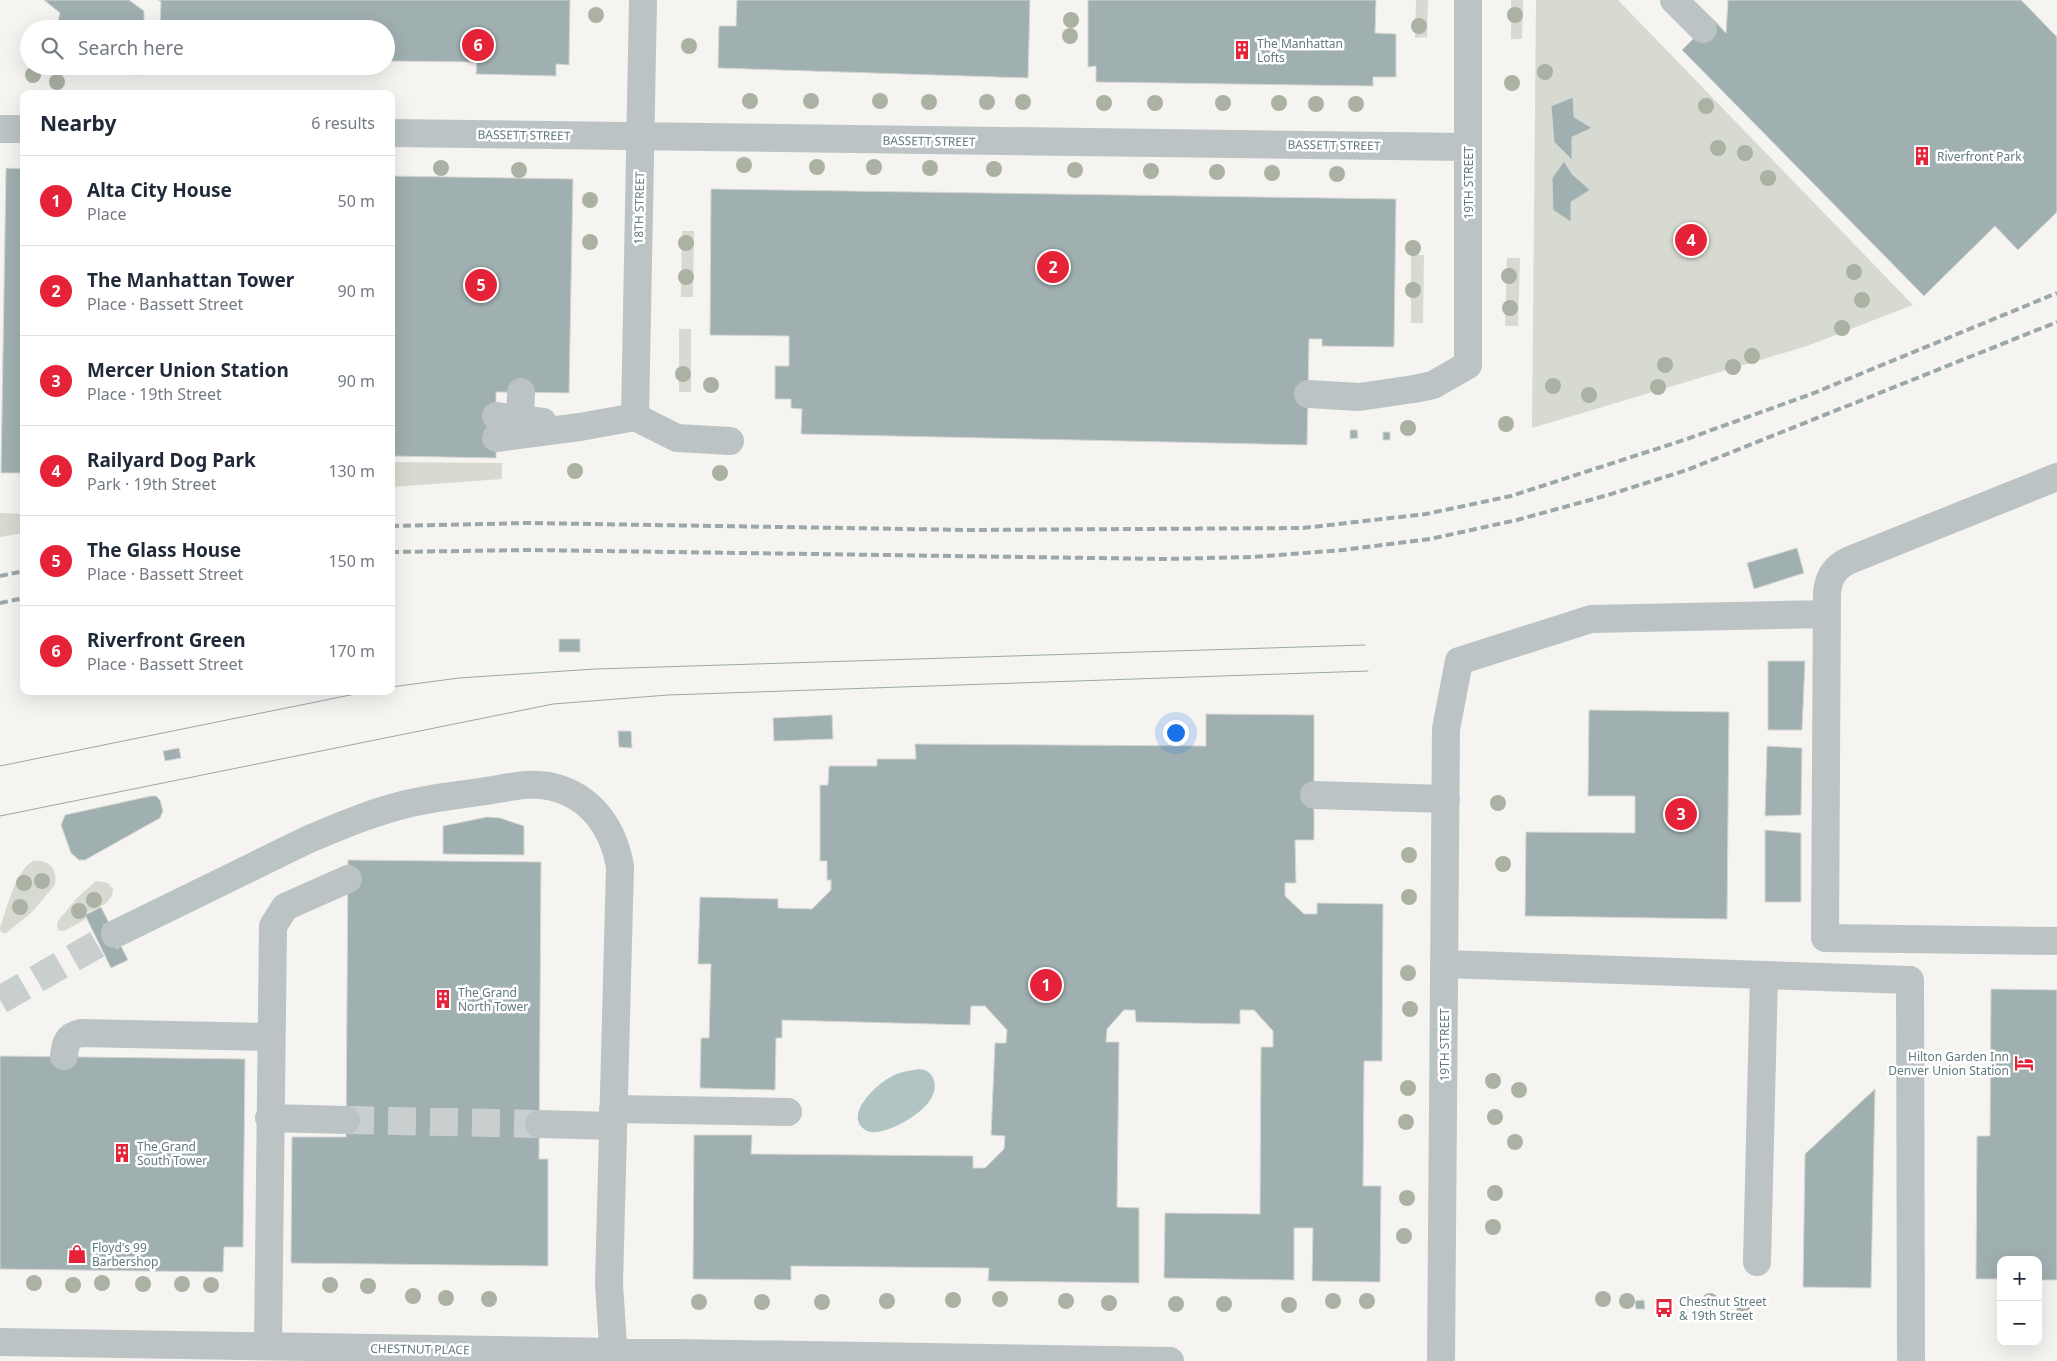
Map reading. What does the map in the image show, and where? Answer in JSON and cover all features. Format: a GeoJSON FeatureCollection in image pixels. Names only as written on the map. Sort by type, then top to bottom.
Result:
{"type":"FeatureCollection","features":[{"type":"Feature","properties":{"kind":"street","name":"18TH STREET"},"geometry":{"type":"LineString","coordinates":[[635,416],[643,0]]}},
{"type":"Feature","properties":{"kind":"street","name":"19TH STREET"},"geometry":{"type":"LineString","coordinates":[[1308,394],[1359,398],[1414,390],[1433,385],[1468,365],[1468,0]]}},
{"type":"Feature","properties":{"kind":"street"},"geometry":{"type":"LineString","coordinates":[[1674,0],[1703,29]]}},
{"type":"Feature","properties":{"kind":"street"},"geometry":{"type":"LineString","coordinates":[[0,129],[20,129]]}},
{"type":"Feature","properties":{"kind":"street","name":"BASSETT STREET"},"geometry":{"type":"LineString","coordinates":[[395,133],[1468,147]]}},
{"type":"Feature","properties":{"kind":"street"},"geometry":{"type":"LineString","coordinates":[[521,392],[504,424],[580,427],[635,416],[677,438],[730,441]]}},
{"type":"Feature","properties":{"kind":"street"},"geometry":{"type":"LineString","coordinates":[[2057,478],[1840,564],[1833,572],[1828,582],[1827,614],[1825,938],[2057,941]]}},
{"type":"Feature","properties":{"kind":"street","name":"19TH STREET"},"geometry":{"type":"LineString","coordinates":[[1441,1361],[1446,729],[1460,661],[1591,619],[1827,614]]}},
{"type":"Feature","properties":{"kind":"street"},"geometry":{"type":"LineString","coordinates":[[115,934],[336,827],[410,803],[527,785],[540,785],[566,791],[592,808],[604,821],[612,835],[620,866],[609,1284],[614,1356]]}},
{"type":"Feature","properties":{"kind":"street"},"geometry":{"type":"LineString","coordinates":[[1314,794],[1446,799]]}},
{"type":"Feature","properties":{"kind":"street"},"geometry":{"type":"LineString","coordinates":[[268,1346],[269,1118],[273,926],[284,907],[348,879]]}},
{"type":"Feature","properties":{"kind":"street"},"geometry":{"type":"LineString","coordinates":[[1444,964],[1910,980],[1911,1361]]}},
{"type":"Feature","properties":{"kind":"street"},"geometry":{"type":"LineString","coordinates":[[1757,1262],[1764,976]]}},
{"type":"Feature","properties":{"kind":"street"},"geometry":{"type":"LineString","coordinates":[[64,1056],[67,1041],[72,1036],[81,1033],[270,1037]]}},
{"type":"Feature","properties":{"kind":"street"},"geometry":{"type":"LineString","coordinates":[[539,1124],[613,1117],[788,1112]]}},
{"type":"Feature","properties":{"kind":"street"},"geometry":{"type":"LineString","coordinates":[[269,1118],[346,1120]]}},
{"type":"Feature","properties":{"kind":"street","name":"CHESTNUT PLACE"},"geometry":{"type":"LineString","coordinates":[[0,1342],[268,1346],[351,1354],[1170,1361]]}},
{"type":"Feature","properties":{"kind":"shaded area"},"geometry":{"type":"Polygon","coordinates":[[[1416,0],[1428,0],[1427,37],[1415,38],[1416,0]]]}},
{"type":"Feature","properties":{"kind":"shaded area"},"geometry":{"type":"Polygon","coordinates":[[[1511,0],[1523,0],[1522,39],[1511,39],[1511,0]]]}},
{"type":"Feature","properties":{"kind":"shaded area"},"geometry":{"type":"Polygon","coordinates":[[[1536,0],[1618,0],[1913,305],[1807,346],[1532,428],[1536,0]]]}},
{"type":"Feature","properties":{"kind":"shaded area"},"geometry":{"type":"Polygon","coordinates":[[[682,231],[694,231],[693,297],[681,297],[682,231]]]}},
{"type":"Feature","properties":{"kind":"shaded area"},"geometry":{"type":"Polygon","coordinates":[[[1411,255],[1424,255],[1423,323],[1411,323],[1411,255]]]}},
{"type":"Feature","properties":{"kind":"shaded area"},"geometry":{"type":"Polygon","coordinates":[[[1507,258],[1520,258],[1518,326],[1505,326],[1507,258]]]}},
{"type":"Feature","properties":{"kind":"shaded area"},"geometry":{"type":"Polygon","coordinates":[[[679,329],[691,329],[691,392],[679,392],[679,329]]]}},
{"type":"Feature","properties":{"kind":"shaded area"},"geometry":{"type":"Polygon","coordinates":[[[395,462],[502,463],[502,479],[395,487],[395,462]]]}},
{"type":"Feature","properties":{"kind":"shaded area"},"geometry":{"type":"Polygon","coordinates":[[[0,513],[20,514],[20,534],[0,537],[0,513]]]}},
{"type":"Feature","properties":{"kind":"shaded area"},"geometry":{"type":"Polygon","coordinates":[[[33,861],[48,863],[51,866],[55,874],[55,885],[31,913],[5,934],[1,932],[0,928],[12,891],[22,872],[33,861]]]}},
{"type":"Feature","properties":{"kind":"shaded area"},"geometry":{"type":"Polygon","coordinates":[[[96,881],[108,883],[113,889],[110,899],[98,908],[83,914],[86,919],[64,931],[58,930],[58,921],[77,898],[96,881]]]}},
{"type":"Feature","properties":{"kind":"shaded area"},"geometry":{"type":"Polygon","coordinates":[[[918,1069],[927,1071],[933,1078],[935,1087],[933,1096],[927,1104],[911,1118],[883,1131],[869,1132],[864,1129],[859,1123],[858,1116],[864,1100],[870,1093],[892,1076],[918,1069]]]}},
{"type":"Feature","properties":{"kind":"building"},"geometry":{"type":"Polygon","coordinates":[[[44,0],[129,0],[144,11],[144,20],[58,20],[60,13],[44,0]]]}},
{"type":"Feature","properties":{"kind":"building"},"geometry":{"type":"Polygon","coordinates":[[[158,0],[570,0],[569,65],[556,64],[556,76],[476,74],[477,62],[395,61],[395,20],[160,20],[161,2],[158,0]]]}},
{"type":"Feature","properties":{"kind":"building"},"geometry":{"type":"Polygon","coordinates":[[[737,0],[1030,0],[1028,78],[718,68],[719,26],[736,26],[737,0]]]}},
{"type":"Feature","properties":{"kind":"building","name":"The Manhattan Lofts"},"geometry":{"type":"Polygon","coordinates":[[[1088,0],[1376,0],[1375,33],[1396,34],[1396,77],[1373,77],[1373,86],[1096,82],[1096,66],[1088,67],[1088,0]]]}},
{"type":"Feature","properties":{"kind":"building","name":"Riverfront Park"},"geometry":{"type":"Polygon","coordinates":[[[1728,0],[2021,0],[2057,37],[2057,212],[2018,250],[1995,226],[1924,296],[1682,50],[1713,19],[1726,33],[1728,0]]]}},
{"type":"Feature","properties":{"kind":"building"},"geometry":{"type":"Polygon","coordinates":[[[1573,97],[1574,117],[1592,128],[1572,137],[1572,160],[1554,142],[1551,106],[1573,97]]]}},
{"type":"Feature","properties":{"kind":"building"},"geometry":{"type":"Polygon","coordinates":[[[1564,161],[1572,174],[1590,190],[1571,202],[1571,222],[1553,210],[1552,178],[1564,161]]]}},
{"type":"Feature","properties":{"kind":"building"},"geometry":{"type":"Polygon","coordinates":[[[6,168],[20,169],[20,473],[1,473],[6,168]]]}},
{"type":"Feature","properties":{"kind":"building"},"geometry":{"type":"Polygon","coordinates":[[[395,176],[573,179],[569,393],[496,392],[496,458],[395,456],[395,176]]]}},
{"type":"Feature","properties":{"kind":"building"},"geometry":{"type":"Polygon","coordinates":[[[711,189],[1396,199],[1394,347],[1322,346],[1322,339],[1309,339],[1307,445],[801,434],[802,409],[791,408],[791,399],[775,399],[775,366],[789,366],[789,336],[710,335],[711,189]]]}},
{"type":"Feature","properties":{"kind":"building"},"geometry":{"type":"Polygon","coordinates":[[[1350,430],[1357,430],[1358,438],[1350,439],[1350,430]]]}},
{"type":"Feature","properties":{"kind":"building"},"geometry":{"type":"Polygon","coordinates":[[[1383,432],[1390,432],[1390,440],[1383,440],[1383,432]]]}},
{"type":"Feature","properties":{"kind":"building"},"geometry":{"type":"Polygon","coordinates":[[[1797,548],[1804,573],[1754,589],[1747,563],[1797,548]]]}},
{"type":"Feature","properties":{"kind":"building"},"geometry":{"type":"Polygon","coordinates":[[[559,639],[580,639],[580,652],[559,652],[559,639]]]}},
{"type":"Feature","properties":{"kind":"building"},"geometry":{"type":"Polygon","coordinates":[[[1768,661],[1805,661],[1802,730],[1768,730],[1768,661]]]}},
{"type":"Feature","properties":{"kind":"building"},"geometry":{"type":"Polygon","coordinates":[[[1589,710],[1729,712],[1727,919],[1525,916],[1526,832],[1635,833],[1635,796],[1588,796],[1589,710]]]}},
{"type":"Feature","properties":{"kind":"building"},"geometry":{"type":"Polygon","coordinates":[[[1206,714],[1314,715],[1314,840],[1295,840],[1296,883],[1285,883],[1285,896],[1304,914],[1317,914],[1317,903],[1383,904],[1382,1061],[1364,1061],[1363,1186],[1381,1186],[1380,1282],[1312,1281],[1313,1228],[1294,1228],[1294,1280],[1164,1278],[1165,1213],[1260,1214],[1261,1047],[1273,1047],[1273,1031],[1254,1010],[1240,1010],[1240,1024],[1136,1022],[1135,1010],[1124,1010],[1107,1029],[1106,1042],[1119,1042],[1117,1207],[1139,1208],[1139,1283],[988,1281],[989,1268],[791,1266],[791,1280],[693,1279],[694,1135],[752,1135],[751,1154],[973,1156],[973,1168],[985,1168],[1004,1149],[1005,1136],[991,1135],[995,1043],[1006,1043],[1007,1030],[985,1006],[971,1006],[970,1025],[782,1020],[782,1038],[776,1038],[775,1090],[700,1088],[701,1038],[709,1038],[711,964],[698,964],[700,897],[778,899],[778,908],[812,909],[831,890],[831,880],[827,880],[827,861],[820,861],[820,785],[828,785],[829,766],[877,766],[877,759],[916,759],[915,744],[1206,746],[1206,714]]]}},
{"type":"Feature","properties":{"kind":"building"},"geometry":{"type":"Polygon","coordinates":[[[832,715],[833,739],[774,741],[773,718],[832,715]]]}},
{"type":"Feature","properties":{"kind":"building"},"geometry":{"type":"Polygon","coordinates":[[[618,731],[631,731],[632,748],[619,747],[618,731]]]}},
{"type":"Feature","properties":{"kind":"building"},"geometry":{"type":"Polygon","coordinates":[[[1767,746],[1802,748],[1801,815],[1765,816],[1767,746]]]}},
{"type":"Feature","properties":{"kind":"building"},"geometry":{"type":"Polygon","coordinates":[[[179,748],[181,758],[165,761],[163,751],[179,748]]]}},
{"type":"Feature","properties":{"kind":"building"},"geometry":{"type":"Polygon","coordinates":[[[156,796],[160,800],[163,811],[160,818],[85,860],[79,860],[71,853],[61,825],[65,815],[156,796]]]}},
{"type":"Feature","properties":{"kind":"building"},"geometry":{"type":"Polygon","coordinates":[[[487,817],[500,818],[524,826],[524,855],[443,854],[443,826],[487,817]]]}},
{"type":"Feature","properties":{"kind":"building"},"geometry":{"type":"Polygon","coordinates":[[[1765,830],[1801,833],[1801,902],[1765,902],[1765,830]]]}},
{"type":"Feature","properties":{"kind":"building","name":"The Grand North Tower"},"geometry":{"type":"Polygon","coordinates":[[[348,860],[541,862],[539,1159],[548,1159],[548,1266],[291,1263],[292,1137],[346,1137],[348,860]]]}},
{"type":"Feature","properties":{"kind":"building"},"geometry":{"type":"Polygon","coordinates":[[[101,907],[128,960],[111,968],[85,915],[101,907]]]}},
{"type":"Feature","properties":{"kind":"building","name":"Hilton Garden Inn Denver Union Station"},"geometry":{"type":"Polygon","coordinates":[[[1991,989],[2057,990],[2057,1280],[2042,1280],[2042,1256],[1997,1256],[1997,1279],[1976,1279],[1977,1136],[1990,1136],[1991,989]]]}},
{"type":"Feature","properties":{"kind":"building","name":"The Grand South Tower"},"geometry":{"type":"Polygon","coordinates":[[[0,1056],[245,1059],[243,1247],[224,1247],[223,1272],[0,1269],[0,1056]]]}},
{"type":"Feature","properties":{"kind":"building"},"geometry":{"type":"Polygon","coordinates":[[[1875,1089],[1871,1288],[1803,1287],[1805,1154],[1875,1089]]]}},
{"type":"Feature","properties":{"kind":"building"},"geometry":{"type":"Polygon","coordinates":[[[1644,1300],[1645,1309],[1636,1309],[1635,1301],[1644,1300]]]}},
{"type":"Feature","properties":{"kind":"tunnel"},"geometry":{"type":"LineString","coordinates":[[0,1000],[115,934]]}},
{"type":"Feature","properties":{"kind":"tunnel"},"geometry":{"type":"LineString","coordinates":[[346,1120],[539,1124]]}},
{"type":"Feature","properties":{"kind":"tram line"},"geometry":{"type":"LineString","coordinates":[[395,686],[459,678],[595,669],[1365,645]]}},
{"type":"Feature","properties":{"kind":"tram line"},"geometry":{"type":"LineString","coordinates":[[0,816],[553,704],[668,695],[1368,671]]}},
{"type":"Feature","properties":{"kind":"tram line"},"geometry":{"type":"LineString","coordinates":[[0,766],[350,695]]}},
{"type":"Feature","properties":{"kind":"railway"},"geometry":{"type":"LineString","coordinates":[[395,526],[528,523],[970,530],[1303,528],[1426,514],[1511,496],[1684,440],[1814,393],[2057,293]]}},
{"type":"Feature","properties":{"kind":"railway"},"geometry":{"type":"LineString","coordinates":[[395,552],[530,550],[1165,559],[1253,557],[1343,550],[1430,539],[1517,520],[1608,495],[1687,470],[2057,322]]}},
{"type":"Feature","properties":{"kind":"railway"},"geometry":{"type":"LineString","coordinates":[[0,576],[20,572]]}},
{"type":"Feature","properties":{"kind":"railway"},"geometry":{"type":"LineString","coordinates":[[0,603],[20,599]]}},
{"type":"Feature","properties":{"kind":"place","name":"Riverfront Green"},"geometry":{"type":"Point","coordinates":[478,45]}},
{"type":"Feature","properties":{"kind":"place","name":"The Manhattan Lofts"},"geometry":{"type":"Point","coordinates":[1242,50]}},
{"type":"Feature","properties":{"kind":"place","name":"Riverfront Park"},"geometry":{"type":"Point","coordinates":[1922,156]}},
{"type":"Feature","properties":{"kind":"place","name":"Railyard Dog Park"},"geometry":{"type":"Point","coordinates":[1691,240]}},
{"type":"Feature","properties":{"kind":"place","name":"The Manhattan Tower"},"geometry":{"type":"Point","coordinates":[1053,267]}},
{"type":"Feature","properties":{"kind":"place","name":"The Glass House"},"geometry":{"type":"Point","coordinates":[481,285]}},
{"type":"Feature","properties":{"kind":"place","name":"Mercer Union Station"},"geometry":{"type":"Point","coordinates":[1681,814]}},
{"type":"Feature","properties":{"kind":"place","name":"Alta City House"},"geometry":{"type":"Point","coordinates":[1046,985]}},
{"type":"Feature","properties":{"kind":"place","name":"The Grand North Tower"},"geometry":{"type":"Point","coordinates":[443,999]}},
{"type":"Feature","properties":{"kind":"place","name":"Hilton Garden Inn Denver Union Station"},"geometry":{"type":"Point","coordinates":[2024,1063]}},
{"type":"Feature","properties":{"kind":"place","name":"The Grand South Tower"},"geometry":{"type":"Point","coordinates":[122,1153]}},
{"type":"Feature","properties":{"kind":"place","name":"Floyd's 99 Barbershop"},"geometry":{"type":"Point","coordinates":[77,1254]}},
{"type":"Feature","properties":{"kind":"place","name":"Chestnut Street & 19th Street"},"geometry":{"type":"Point","coordinates":[1664,1308]}}]}
